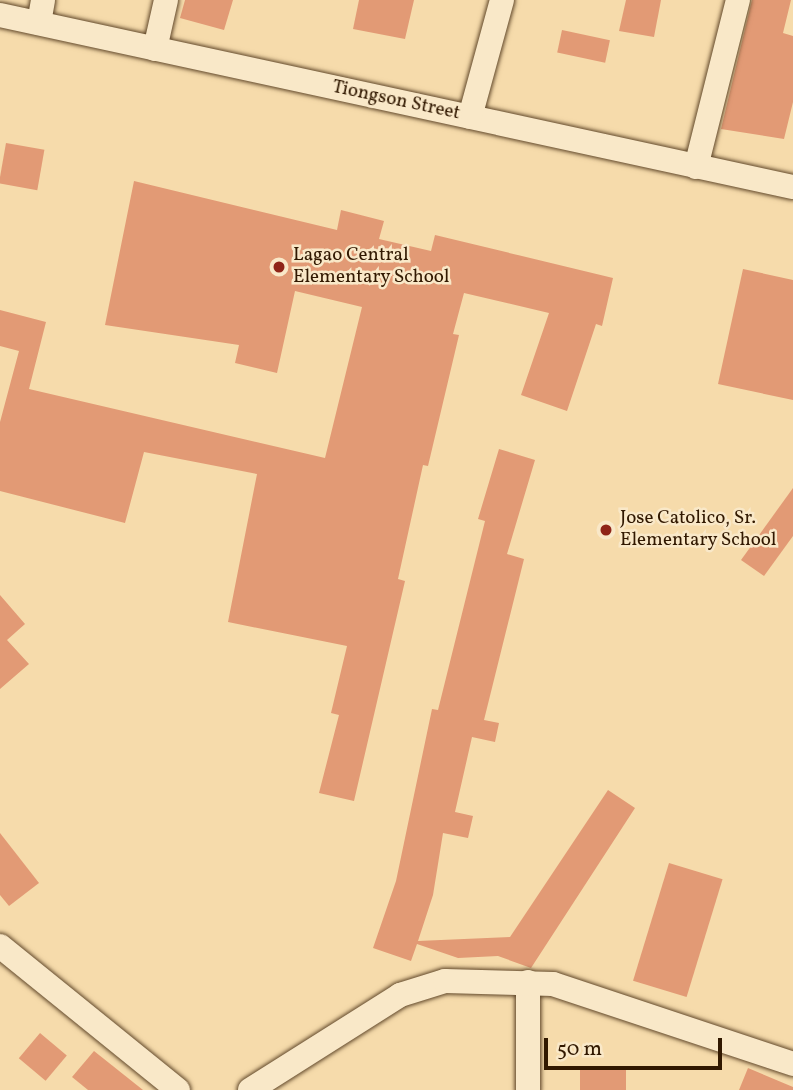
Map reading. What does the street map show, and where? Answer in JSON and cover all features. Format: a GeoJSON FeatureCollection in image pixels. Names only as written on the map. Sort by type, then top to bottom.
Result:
{"type":"FeatureCollection","features":[{"type":"Feature","properties":{"kind":"street"},"geometry":{"type":"LineString","coordinates":[[155,48],[166,0]]}},
{"type":"Feature","properties":{"kind":"street"},"geometry":{"type":"LineString","coordinates":[[470,117],[502,0]]}},
{"type":"Feature","properties":{"kind":"street"},"geometry":{"type":"LineString","coordinates":[[696,167],[738,0]]}},
{"type":"Feature","properties":{"kind":"street","name":"Tiongson Street"},"geometry":{"type":"LineString","coordinates":[[0,15],[41,12],[155,48],[793,187]]}},
{"type":"Feature","properties":{"kind":"street"},"geometry":{"type":"LineString","coordinates":[[0,946],[178,1090]]}},
{"type":"Feature","properties":{"kind":"street"},"geometry":{"type":"LineString","coordinates":[[250,1090],[400,995],[424,985],[528,982],[554,984],[793,1064]]}},
{"type":"Feature","properties":{"kind":"street"},"geometry":{"type":"LineString","coordinates":[[528,982],[528,1090]]}},
{"type":"Feature","properties":{"kind":"building"},"geometry":{"type":"Polygon","coordinates":[[[185,0],[233,0],[224,30],[180,18],[185,0]]]}},
{"type":"Feature","properties":{"kind":"building"},"geometry":{"type":"Polygon","coordinates":[[[359,0],[414,0],[405,39],[353,29],[359,0]]]}},
{"type":"Feature","properties":{"kind":"building"},"geometry":{"type":"Polygon","coordinates":[[[626,0],[661,0],[654,37],[619,31],[626,0]]]}},
{"type":"Feature","properties":{"kind":"building"},"geometry":{"type":"Polygon","coordinates":[[[752,0],[791,0],[783,33],[793,36],[793,102],[784,139],[721,129],[752,0]]]}},
{"type":"Feature","properties":{"kind":"building"},"geometry":{"type":"Polygon","coordinates":[[[562,30],[610,40],[605,63],[557,52],[562,30]]]}},
{"type":"Feature","properties":{"kind":"building"},"geometry":{"type":"Polygon","coordinates":[[[6,143],[44,150],[37,190],[0,184],[6,143]]]}},
{"type":"Feature","properties":{"kind":"building"},"geometry":{"type":"Polygon","coordinates":[[[134,181],[337,230],[341,210],[384,221],[379,239],[431,251],[435,235],[613,278],[602,326],[596,324],[567,411],[521,395],[549,313],[464,293],[453,334],[459,335],[428,466],[423,465],[398,579],[405,581],[354,801],[319,793],[339,715],[331,713],[347,646],[228,622],[257,474],[144,452],[125,523],[0,491],[0,422],[19,351],[0,346],[0,310],[46,322],[29,389],[325,458],[362,307],[295,291],[277,373],[235,363],[239,345],[105,325],[134,181]]]}},
{"type":"Feature","properties":{"kind":"building"},"geometry":{"type":"Polygon","coordinates":[[[743,269],[793,280],[793,400],[718,384],[743,269]]]}},
{"type":"Feature","properties":{"kind":"building"},"geometry":{"type":"Polygon","coordinates":[[[499,449],[535,460],[507,554],[524,559],[484,720],[499,723],[495,742],[472,737],[455,812],[473,816],[468,838],[443,833],[433,895],[418,941],[510,937],[608,790],[635,808],[531,968],[498,956],[458,958],[417,944],[411,961],[373,948],[396,881],[432,709],[438,710],[485,521],[478,519],[499,449]]]}},
{"type":"Feature","properties":{"kind":"building"},"geometry":{"type":"Polygon","coordinates":[[[793,488],[793,536],[764,576],[741,560],[793,488]]]}},
{"type":"Feature","properties":{"kind":"building"},"geometry":{"type":"Polygon","coordinates":[[[0,595],[25,624],[7,640],[29,664],[0,689],[0,595]]]}},
{"type":"Feature","properties":{"kind":"building"},"geometry":{"type":"Polygon","coordinates":[[[0,833],[39,883],[9,906],[0,895],[0,833]]]}},
{"type":"Feature","properties":{"kind":"building"},"geometry":{"type":"Polygon","coordinates":[[[669,863],[723,879],[687,997],[633,981],[669,863]]]}},
{"type":"Feature","properties":{"kind":"building"},"geometry":{"type":"Polygon","coordinates":[[[40,1033],[67,1055],[46,1081],[19,1058],[40,1033]]]}},
{"type":"Feature","properties":{"kind":"building"},"geometry":{"type":"Polygon","coordinates":[[[94,1051],[143,1090],[88,1090],[72,1077],[94,1051]]]}},
{"type":"Feature","properties":{"kind":"building"},"geometry":{"type":"Polygon","coordinates":[[[580,1066],[626,1066],[626,1090],[580,1090],[580,1066]]]}},
{"type":"Feature","properties":{"kind":"building"},"geometry":{"type":"Polygon","coordinates":[[[748,1068],[793,1087],[793,1090],[739,1090],[748,1068]]]}},
{"type":"Feature","properties":{"kind":"place","name":"Lagao Central Elementary School"},"geometry":{"type":"Point","coordinates":[279,267]}},
{"type":"Feature","properties":{"kind":"place","name":"Jose Catolico, Sr. Elementary School"},"geometry":{"type":"Point","coordinates":[606,530]}}]}
